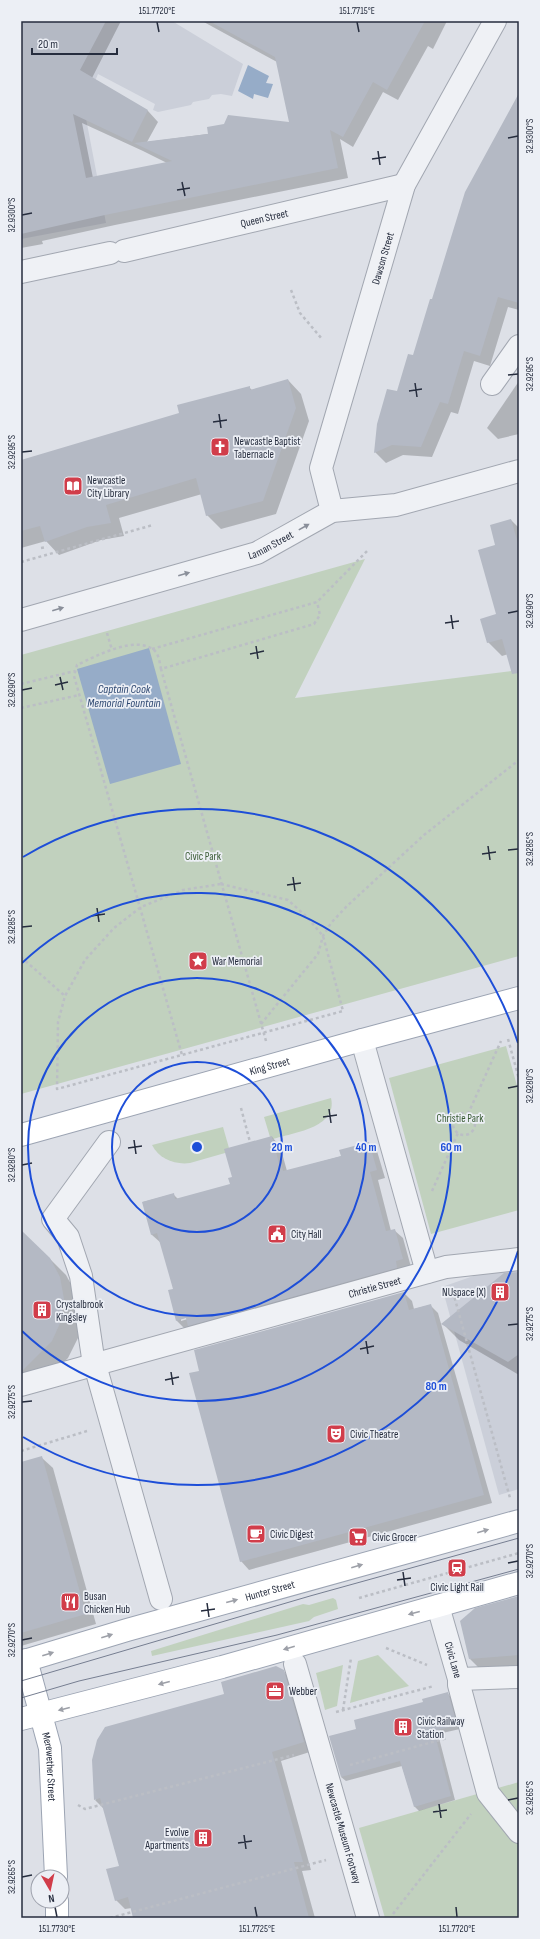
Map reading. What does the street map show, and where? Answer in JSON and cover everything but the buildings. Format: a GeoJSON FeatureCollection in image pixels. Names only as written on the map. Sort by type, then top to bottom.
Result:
{"type":"FeatureCollection","features":[{"type":"Feature","properties":{"kind":"main road","name":"King Street"},"geometry":{"type":"LineString","coordinates":[[21,1135],[519,998]]}},
{"type":"Feature","properties":{"kind":"main road","name":"Hunter Street"},"geometry":{"type":"LineString","coordinates":[[24,1661],[126,1630],[519,1520]]}},
{"type":"Feature","properties":{"kind":"main road"},"geometry":{"type":"LineString","coordinates":[[21,1719],[206,1671],[519,1583]]}},
{"type":"Feature","properties":{"kind":"main road","name":"Merewether Street"},"geometry":{"type":"LineString","coordinates":[[24,1661],[42,1714],[50,1748],[56,1869]]}},
{"type":"Feature","properties":{"kind":"street","name":"Dawson Street"},"geometry":{"type":"LineString","coordinates":[[332,512],[321,468],[404,185],[496,21]]}},
{"type":"Feature","properties":{"kind":"street","name":"Queen Street"},"geometry":{"type":"LineString","coordinates":[[21,272],[117,252],[404,185]]}},
{"type":"Feature","properties":{"kind":"street"},"geometry":{"type":"LineString","coordinates":[[492,384],[519,346]]}},
{"type":"Feature","properties":{"kind":"street","name":"Laman Street"},"geometry":{"type":"LineString","coordinates":[[21,620],[257,553],[332,512],[396,505],[519,471]]}},
{"type":"Feature","properties":{"kind":"street"},"geometry":{"type":"LineString","coordinates":[[362,1040],[410,1212],[437,1270]]}},
{"type":"Feature","properties":{"kind":"street"},"geometry":{"type":"LineString","coordinates":[[109,1142],[54,1219],[68,1237],[80,1276],[92,1366],[113,1423],[161,1599]]}},
{"type":"Feature","properties":{"kind":"street","name":"Christie Street"},"geometry":{"type":"LineString","coordinates":[[21,1385],[437,1270],[519,1259]]}},
{"type":"Feature","properties":{"kind":"street","name":"Civic Lane"},"geometry":{"type":"LineString","coordinates":[[438,1606],[459,1679],[519,1677]]}},
{"type":"Feature","properties":{"kind":"street","name":"Newcastle Museum Footway"},"geometry":{"type":"LineString","coordinates":[[295,1664],[368,1918]]}},
{"type":"Feature","properties":{"kind":"street"},"geometry":{"type":"LineString","coordinates":[[459,1679],[459,1685],[488,1793],[519,1832]]}},
{"type":"Feature","properties":{"kind":"path"},"geometry":{"type":"LineString","coordinates":[[291,290],[300,313],[322,339]]}},
{"type":"Feature","properties":{"kind":"path"},"geometry":{"type":"LineString","coordinates":[[21,562],[153,525]]}},
{"type":"Feature","properties":{"kind":"path"},"geometry":{"type":"LineString","coordinates":[[94,542],[95,547]]}},
{"type":"Feature","properties":{"kind":"path"},"geometry":{"type":"LineString","coordinates":[[41,548],[47,547]]}},
{"type":"Feature","properties":{"kind":"path"},"geometry":{"type":"LineString","coordinates":[[72,548],[73,553]]}},
{"type":"Feature","properties":{"kind":"path"},"geometry":{"type":"LineString","coordinates":[[152,649],[317,602],[369,549]]}},
{"type":"Feature","properties":{"kind":"path"},"geometry":{"type":"LineString","coordinates":[[161,669],[314,624],[320,615],[317,602]]}},
{"type":"Feature","properties":{"kind":"path"},"geometry":{"type":"LineString","coordinates":[[107,633],[112,650]]}},
{"type":"Feature","properties":{"kind":"path"},"geometry":{"type":"LineString","coordinates":[[182,1055],[74,676],[77,665],[94,656],[129,645],[145,645],[156,652],[273,1065]]}},
{"type":"Feature","properties":{"kind":"path"},"geometry":{"type":"LineString","coordinates":[[21,684],[76,671]]}},
{"type":"Feature","properties":{"kind":"path"},"geometry":{"type":"LineString","coordinates":[[21,708],[79,696]]}},
{"type":"Feature","properties":{"kind":"path"},"geometry":{"type":"LineString","coordinates":[[261,1024],[318,954],[323,936],[331,923],[347,906],[424,835],[519,760]]}},
{"type":"Feature","properties":{"kind":"path"},"geometry":{"type":"LineString","coordinates":[[221,884],[288,900],[307,917],[323,936],[342,1011],[57,1089],[58,1022],[65,996],[85,960],[114,928],[141,908],[183,890],[221,884]]}},
{"type":"Feature","properties":{"kind":"path"},"geometry":{"type":"LineString","coordinates":[[21,957],[65,996]]}},
{"type":"Feature","properties":{"kind":"path"},"geometry":{"type":"LineString","coordinates":[[508,1039],[519,1079]]}},
{"type":"Feature","properties":{"kind":"path"},"geometry":{"type":"LineString","coordinates":[[468,1114],[502,1041]]}},
{"type":"Feature","properties":{"kind":"path"},"geometry":{"type":"LineString","coordinates":[[241,1108],[250,1142]]}},
{"type":"Feature","properties":{"kind":"path"},"geometry":{"type":"LineString","coordinates":[[461,1113],[468,1114],[473,1119],[473,1129],[465,1134],[458,1133],[453,1124],[455,1117],[461,1113]]}},
{"type":"Feature","properties":{"kind":"path"},"geometry":{"type":"LineString","coordinates":[[410,1212],[425,1208],[458,1133]]}},
{"type":"Feature","properties":{"kind":"path"},"geometry":{"type":"LineString","coordinates":[[437,1270],[511,1500]]}},
{"type":"Feature","properties":{"kind":"path"},"geometry":{"type":"LineString","coordinates":[[21,1451],[113,1423]]}},
{"type":"Feature","properties":{"kind":"path"},"geometry":{"type":"LineString","coordinates":[[359,1598],[519,1553]]}},
{"type":"Feature","properties":{"kind":"path"},"geometry":{"type":"LineString","coordinates":[[358,1593],[361,1602]]}},
{"type":"Feature","properties":{"kind":"path"},"geometry":{"type":"LineString","coordinates":[[379,1645],[459,1679]]}},
{"type":"Feature","properties":{"kind":"path"},"geometry":{"type":"LineString","coordinates":[[343,1710],[351,1655]]}},
{"type":"Feature","properties":{"kind":"path"},"geometry":{"type":"LineString","coordinates":[[311,1719],[459,1679]]}},
{"type":"Feature","properties":{"kind":"path"},"geometry":{"type":"LineString","coordinates":[[326,1772],[471,1731]]}},
{"type":"Feature","properties":{"kind":"path"},"geometry":{"type":"LineString","coordinates":[[85,1809],[319,1748]]}},
{"type":"Feature","properties":{"kind":"path"},"geometry":{"type":"LineString","coordinates":[[390,1918],[488,1793]]}},
{"type":"Feature","properties":{"kind":"path"},"geometry":{"type":"LineString","coordinates":[[110,1918],[350,1854]]}},
{"type":"Feature","properties":{"kind":"shaded area"},"geometry":{"type":"Polygon","coordinates":[[[21,21],[172,21],[243,64],[232,96],[221,94],[212,95],[209,99],[193,102],[191,105],[158,112],[153,110],[155,104],[98,74],[84,108],[106,223],[21,239],[21,21]]]}},
{"type":"Feature","properties":{"kind":"shaded area"},"geometry":{"type":"Polygon","coordinates":[[[519,1260],[519,1489],[499,1495],[442,1287],[519,1260]]]}},
{"type":"Feature","properties":{"kind":"green space","name":"Civic Park"},"geometry":{"type":"Polygon","coordinates":[[[365,559],[295,698],[519,670],[519,956],[21,1094],[21,655],[365,559]]]}},
{"type":"Feature","properties":{"kind":"green space","name":"Christie Park"},"geometry":{"type":"Polygon","coordinates":[[[506,1046],[519,1093],[519,1210],[431,1234],[389,1078],[506,1046]]]}},
{"type":"Feature","properties":{"kind":"green space"},"geometry":{"type":"Polygon","coordinates":[[[331,1098],[331,1108],[328,1116],[321,1123],[312,1128],[273,1139],[270,1137],[264,1117],[331,1098]]]}},
{"type":"Feature","properties":{"kind":"green space"},"geometry":{"type":"Polygon","coordinates":[[[223,1127],[229,1148],[225,1153],[190,1163],[179,1163],[168,1160],[159,1154],[152,1145],[223,1127]]]}},
{"type":"Feature","properties":{"kind":"green space"},"geometry":{"type":"Polygon","coordinates":[[[333,1598],[336,1600],[338,1609],[314,1617],[309,1621],[152,1656],[151,1651],[303,1604],[309,1605],[333,1598]]]}},
{"type":"Feature","properties":{"kind":"green space"},"geometry":{"type":"Polygon","coordinates":[[[378,1655],[409,1686],[350,1703],[358,1661],[378,1655]]]}},
{"type":"Feature","properties":{"kind":"green space"},"geometry":{"type":"Polygon","coordinates":[[[343,1665],[337,1706],[325,1710],[316,1673],[343,1665]]]}},
{"type":"Feature","properties":{"kind":"green space"},"geometry":{"type":"Polygon","coordinates":[[[519,1782],[519,1918],[385,1918],[359,1828],[519,1782]]]}},
{"type":"Feature","properties":{"kind":"water"},"geometry":{"type":"Polygon","coordinates":[[[248,65],[269,76],[266,83],[273,84],[268,98],[254,94],[253,99],[238,91],[248,65]]]}},
{"type":"Feature","properties":{"kind":"water","name":"Captain Cook Memorial Fountain"},"geometry":{"type":"Polygon","coordinates":[[[149,648],[181,764],[110,784],[77,669],[149,648]]]}},
{"type":"Feature","properties":{"kind":"tram line"},"geometry":{"type":"LineString","coordinates":[[21,1681],[310,1596],[519,1538]]}},
{"type":"Feature","properties":{"kind":"tram line"},"geometry":{"type":"LineString","coordinates":[[21,1698],[79,1681],[277,1635],[519,1569]]}},
{"type":"Feature","properties":{"kind":"place","name":"Newcastle Baptist Tabernacle"},"geometry":{"type":"Point","coordinates":[220,447]}},
{"type":"Feature","properties":{"kind":"place","name":"Newcastle City Library"},"geometry":{"type":"Point","coordinates":[73,486]}},
{"type":"Feature","properties":{"kind":"place","name":"War Memorial"},"geometry":{"type":"Point","coordinates":[198,961]}},
{"type":"Feature","properties":{"kind":"place","name":"City Hall"},"geometry":{"type":"Point","coordinates":[277,1234]}},
{"type":"Feature","properties":{"kind":"place","name":"NUspace (X)"},"geometry":{"type":"Point","coordinates":[500,1292]}},
{"type":"Feature","properties":{"kind":"place","name":"Crystalbrook Kingsley"},"geometry":{"type":"Point","coordinates":[42,1310]}},
{"type":"Feature","properties":{"kind":"place","name":"Civic Theatre"},"geometry":{"type":"Point","coordinates":[336,1434]}},
{"type":"Feature","properties":{"kind":"place","name":"Civic Digest"},"geometry":{"type":"Point","coordinates":[256,1534]}},
{"type":"Feature","properties":{"kind":"place","name":"Civic Grocer"},"geometry":{"type":"Point","coordinates":[358,1537]}},
{"type":"Feature","properties":{"kind":"place","name":"Civic Light Rail"},"geometry":{"type":"Point","coordinates":[457,1568]}},
{"type":"Feature","properties":{"kind":"place","name":"Busan Chicken Hub"},"geometry":{"type":"Point","coordinates":[70,1602]}},
{"type":"Feature","properties":{"kind":"place","name":"Webber"},"geometry":{"type":"Point","coordinates":[275,1691]}},
{"type":"Feature","properties":{"kind":"place","name":"Civic Railway Station"},"geometry":{"type":"Point","coordinates":[403,1727]}},
{"type":"Feature","properties":{"kind":"place","name":"Evolve Apartments"},"geometry":{"type":"Point","coordinates":[203,1838]}}]}
